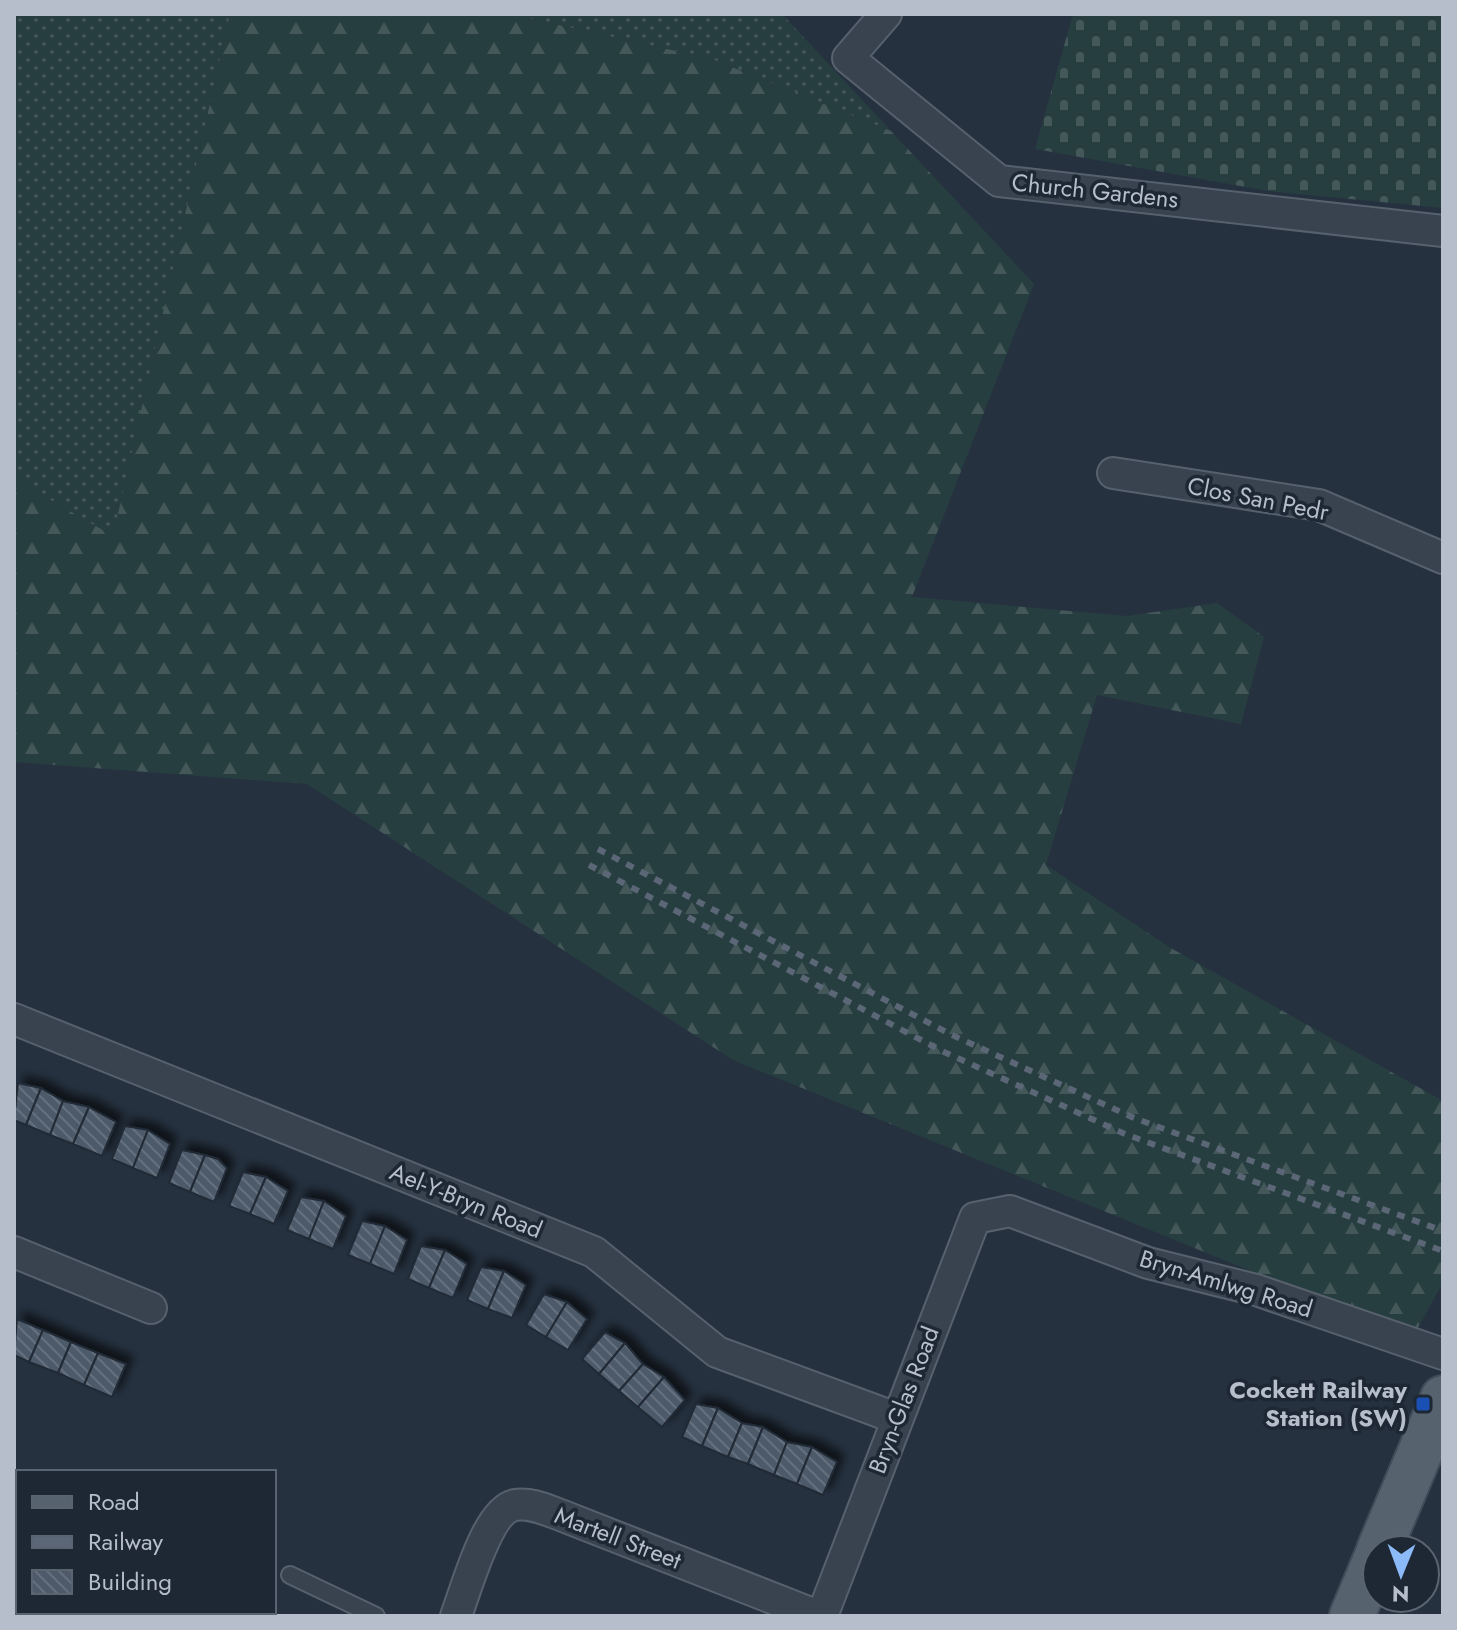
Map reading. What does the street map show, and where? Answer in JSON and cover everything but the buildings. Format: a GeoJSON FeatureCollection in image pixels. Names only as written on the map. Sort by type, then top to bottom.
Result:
{"type":"FeatureCollection","features":[{"type":"Feature","properties":{"kind":"main road"},"geometry":{"type":"LineString","coordinates":[[1386,1534],[1443,1398]]}},
{"type":"Feature","properties":{"kind":"main road"},"geometry":{"type":"LineString","coordinates":[[1352,1616],[1361,1594]]}},
{"type":"Feature","properties":{"kind":"street","name":"Church Gardens"},"geometry":{"type":"LineString","coordinates":[[886,14],[848,58],[999,181],[1443,231]]}},
{"type":"Feature","properties":{"kind":"street","name":"Clos San Pedr"},"geometry":{"type":"LineString","coordinates":[[1113,473],[1319,505],[1443,558]]}},
{"type":"Feature","properties":{"kind":"street","name":"Ael-Y-Bryn Road"},"geometry":{"type":"LineString","coordinates":[[14,1019],[594,1252],[717,1352],[896,1418]]}},
{"type":"Feature","properties":{"kind":"street","name":"Bryn-Glas Road"},"geometry":{"type":"LineString","coordinates":[[820,1616],[975,1218],[1010,1211]]}},
{"type":"Feature","properties":{"kind":"street","name":"Bryn-Amlwg Road"},"geometry":{"type":"LineString","coordinates":[[1010,1211],[1148,1263],[1256,1290],[1443,1354]]}},
{"type":"Feature","properties":{"kind":"street"},"geometry":{"type":"LineString","coordinates":[[14,1252],[151,1308]]}},
{"type":"Feature","properties":{"kind":"street","name":"Martell Street"},"geometry":{"type":"LineString","coordinates":[[460,1605],[494,1520],[515,1505],[530,1505],[820,1616]]}},
{"type":"Feature","properties":{"kind":"lane"},"geometry":{"type":"LineString","coordinates":[[290,1575],[376,1616]]}},
{"type":"Feature","properties":{"kind":"green space"},"geometry":{"type":"Polygon","coordinates":[[[14,14],[230,14],[113,537],[25,485],[14,474],[14,14]]]}},
{"type":"Feature","properties":{"kind":"green space"},"geometry":{"type":"Polygon","coordinates":[[[230,14],[509,14],[712,59],[891,131],[1034,284],[912,597],[1127,616],[1217,603],[1264,637],[1241,724],[1097,695],[1046,865],[1169,947],[1443,1101],[1443,1282],[1413,1337],[733,1060],[307,784],[14,762],[14,474],[25,485],[113,536],[230,14]]]}},
{"type":"Feature","properties":{"kind":"green space"},"geometry":{"type":"Polygon","coordinates":[[[509,14],[782,14],[891,131],[712,59],[509,14]]]}},
{"type":"Feature","properties":{"kind":"green space"},"geometry":{"type":"Polygon","coordinates":[[[1073,14],[1443,14],[1443,208],[1268,191],[1035,149],[1073,14]]]}},
{"type":"Feature","properties":{"kind":"railway"},"geometry":{"type":"LineString","coordinates":[[598,849],[952,1035],[1134,1118],[1443,1231]]}},
{"type":"Feature","properties":{"kind":"railway"},"geometry":{"type":"LineString","coordinates":[[589,865],[942,1051],[1125,1134],[1443,1251]]}},
{"type":"Feature","properties":{"kind":"place","name":"Cockett Railway Station (SW)"},"geometry":{"type":"Point","coordinates":[1423,1404]}}]}
